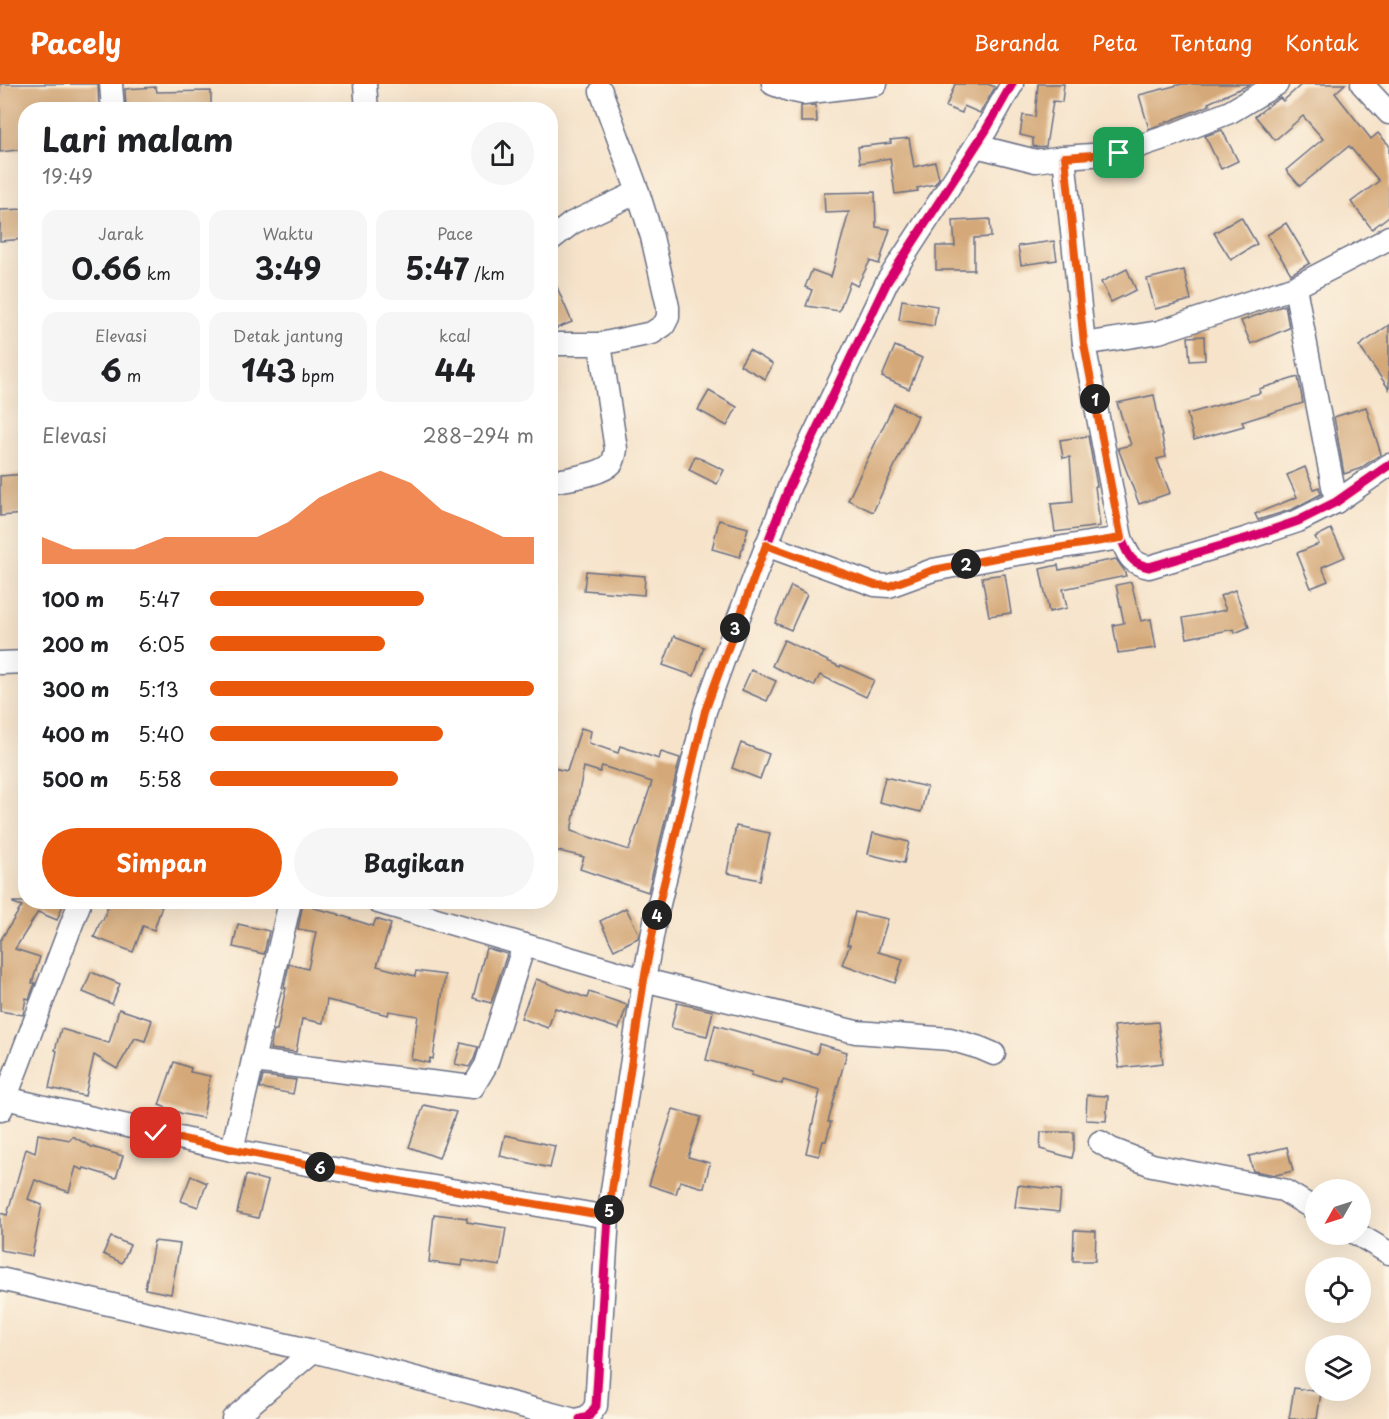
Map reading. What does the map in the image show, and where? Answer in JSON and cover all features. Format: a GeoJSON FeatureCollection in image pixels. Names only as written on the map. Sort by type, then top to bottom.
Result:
{"type":"FeatureCollection","features":[{"type":"Feature","properties":{"kind":"street"},"geometry":{"type":"LineString","coordinates":[[111,84],[112,102]]}},
{"type":"Feature","properties":{"kind":"street"},"geometry":{"type":"LineString","coordinates":[[366,84],[367,102]]}},
{"type":"Feature","properties":{"kind":"street"},"geometry":{"type":"LineString","coordinates":[[773,84],[803,93],[876,84]]}},
{"type":"Feature","properties":{"kind":"street"},"geometry":{"type":"LineString","coordinates":[[976,146],[1036,161],[1119,153],[1230,112],[1277,84]]}},
{"type":"Feature","properties":{"kind":"street"},"geometry":{"type":"LineString","coordinates":[[1362,84],[1389,113]]}},
{"type":"Feature","properties":{"kind":"street"},"geometry":{"type":"LineString","coordinates":[[580,1419],[588,1416],[596,1406],[608,1216],[644,980],[655,921],[705,711],[789,485],[887,282],[976,146],[1007,86]]}},
{"type":"Feature","properties":{"kind":"street"},"geometry":{"type":"LineString","coordinates":[[558,344],[600,344],[652,333],[664,325],[668,317],[652,237],[602,91]]}},
{"type":"Feature","properties":{"kind":"street"},"geometry":{"type":"LineString","coordinates":[[1065,157],[1084,344],[1121,538],[1128,555],[1133,560],[1149,567],[1288,525],[1336,502],[1389,465]]}},
{"type":"Feature","properties":{"kind":"street"},"geometry":{"type":"LineString","coordinates":[[558,234],[572,223],[638,192]]}},
{"type":"Feature","properties":{"kind":"street"},"geometry":{"type":"LineString","coordinates":[[1084,344],[1159,332],[1295,287],[1389,237]]}},
{"type":"Feature","properties":{"kind":"street"},"geometry":{"type":"LineString","coordinates":[[1295,287],[1336,502]]}},
{"type":"Feature","properties":{"kind":"street"},"geometry":{"type":"LineString","coordinates":[[558,480],[603,470],[615,458],[616,449],[600,344]]}},
{"type":"Feature","properties":{"kind":"street"},"geometry":{"type":"LineString","coordinates":[[766,545],[875,585],[889,586],[933,570],[1121,538]]}},
{"type":"Feature","properties":{"kind":"street"},"geometry":{"type":"LineString","coordinates":[[0,663],[18,662]]}},
{"type":"Feature","properties":{"kind":"street"},"geometry":{"type":"LineString","coordinates":[[77,909],[3,1105],[399,1181],[608,1216]]}},
{"type":"Feature","properties":{"kind":"street"},"geometry":{"type":"LineString","coordinates":[[232,1150],[288,909]]}},
{"type":"Feature","properties":{"kind":"street"},"geometry":{"type":"LineString","coordinates":[[402,909],[644,980],[856,1032],[950,1039],[994,1054]]}},
{"type":"Feature","properties":{"kind":"street"},"geometry":{"type":"LineString","coordinates":[[253,1061],[473,1087],[486,1065],[524,945]]}},
{"type":"Feature","properties":{"kind":"street"},"geometry":{"type":"LineString","coordinates":[[1101,1142],[1111,1149],[1152,1165],[1283,1190],[1305,1203]]}},
{"type":"Feature","properties":{"kind":"street"},"geometry":{"type":"LineString","coordinates":[[1371,1242],[1389,1253]]}},
{"type":"Feature","properties":{"kind":"street"},"geometry":{"type":"LineString","coordinates":[[0,1279],[313,1351],[571,1419]]}},
{"type":"Feature","properties":{"kind":"street"},"geometry":{"type":"LineString","coordinates":[[233,1419],[313,1351]]}},
{"type":"Feature","properties":{"kind":"building"},"geometry":{"type":"Polygon","coordinates":[[[0,84],[98,84],[99,102],[18,102],[18,150],[0,152],[0,84]]]}},
{"type":"Feature","properties":{"kind":"building"},"geometry":{"type":"Polygon","coordinates":[[[955,84],[988,84],[995,87],[980,113],[964,106],[962,113],[946,107],[955,84]]]}},
{"type":"Feature","properties":{"kind":"building"},"geometry":{"type":"Polygon","coordinates":[[[1038,84],[1064,84],[1062,102],[1053,101],[1046,146],[1037,147],[1033,146],[1033,138],[1020,135],[1023,115],[1035,117],[1038,84]]]}},
{"type":"Feature","properties":{"kind":"building"},"geometry":{"type":"Polygon","coordinates":[[[1182,84],[1251,84],[1208,103],[1210,105],[1149,129],[1139,95],[1182,84]]]}},
{"type":"Feature","properties":{"kind":"building"},"geometry":{"type":"Polygon","coordinates":[[[1302,84],[1345,84],[1335,93],[1371,139],[1378,133],[1389,145],[1389,216],[1372,229],[1351,202],[1379,181],[1349,146],[1300,186],[1286,170],[1323,139],[1303,116],[1275,140],[1255,116],[1280,98],[1283,101],[1302,84]]]}},
{"type":"Feature","properties":{"kind":"building"},"geometry":{"type":"Polygon","coordinates":[[[156,87],[157,92],[211,91],[211,102],[126,102],[125,89],[156,87]]]}},
{"type":"Feature","properties":{"kind":"building"},"geometry":{"type":"Polygon","coordinates":[[[816,105],[817,122],[801,122],[801,106],[816,105]]]}},
{"type":"Feature","properties":{"kind":"building"},"geometry":{"type":"Polygon","coordinates":[[[1222,130],[1238,161],[1221,169],[1205,136],[1222,130]]]}},
{"type":"Feature","properties":{"kind":"building"},"geometry":{"type":"Polygon","coordinates":[[[909,138],[914,167],[935,162],[939,178],[935,184],[917,188],[918,191],[895,194],[890,158],[860,163],[858,147],[909,138]]]}},
{"type":"Feature","properties":{"kind":"building"},"geometry":{"type":"Polygon","coordinates":[[[875,192],[876,227],[890,229],[879,264],[870,261],[857,286],[850,282],[839,311],[806,306],[812,290],[805,287],[812,270],[831,277],[849,212],[825,213],[824,193],[875,192]]]}},
{"type":"Feature","properties":{"kind":"building"},"geometry":{"type":"Polygon","coordinates":[[[18,209],[18,240],[0,241],[0,210],[18,209]]]}},
{"type":"Feature","properties":{"kind":"building"},"geometry":{"type":"Polygon","coordinates":[[[1241,217],[1257,244],[1231,260],[1214,233],[1241,217]]]}},
{"type":"Feature","properties":{"kind":"building"},"geometry":{"type":"Polygon","coordinates":[[[990,219],[991,237],[974,238],[974,270],[936,270],[936,246],[955,246],[953,221],[990,219]]]}},
{"type":"Feature","properties":{"kind":"building"},"geometry":{"type":"Polygon","coordinates":[[[1286,223],[1310,263],[1291,274],[1267,235],[1286,223]]]}},
{"type":"Feature","properties":{"kind":"building"},"geometry":{"type":"Polygon","coordinates":[[[1054,241],[1057,260],[1021,265],[1018,246],[1054,241]]]}},
{"type":"Feature","properties":{"kind":"building"},"geometry":{"type":"Polygon","coordinates":[[[1127,269],[1136,290],[1111,302],[1101,282],[1127,269]]]}},
{"type":"Feature","properties":{"kind":"building"},"geometry":{"type":"Polygon","coordinates":[[[1184,270],[1191,300],[1155,309],[1147,279],[1184,270]]]}},
{"type":"Feature","properties":{"kind":"building"},"geometry":{"type":"Polygon","coordinates":[[[558,290],[572,322],[558,328],[558,290]]]}},
{"type":"Feature","properties":{"kind":"building"},"geometry":{"type":"Polygon","coordinates":[[[902,300],[937,306],[934,326],[899,320],[902,300]]]}},
{"type":"Feature","properties":{"kind":"building"},"geometry":{"type":"Polygon","coordinates":[[[1285,305],[1289,328],[1251,344],[1241,321],[1285,305]]]}},
{"type":"Feature","properties":{"kind":"building"},"geometry":{"type":"Polygon","coordinates":[[[1389,325],[1389,389],[1359,346],[1389,325]]]}},
{"type":"Feature","properties":{"kind":"building"},"geometry":{"type":"Polygon","coordinates":[[[1204,336],[1205,360],[1190,361],[1188,337],[1204,336]]]}},
{"type":"Feature","properties":{"kind":"building"},"geometry":{"type":"Polygon","coordinates":[[[895,346],[922,358],[909,389],[882,377],[895,346]]]}},
{"type":"Feature","properties":{"kind":"building"},"geometry":{"type":"Polygon","coordinates":[[[749,350],[773,364],[765,379],[740,365],[749,350]]]}},
{"type":"Feature","properties":{"kind":"building"},"geometry":{"type":"Polygon","coordinates":[[[1298,377],[1303,403],[1242,422],[1244,426],[1194,440],[1187,414],[1260,393],[1259,389],[1298,377]]]}},
{"type":"Feature","properties":{"kind":"building"},"geometry":{"type":"Polygon","coordinates":[[[709,391],[737,407],[727,426],[698,410],[709,391]]]}},
{"type":"Feature","properties":{"kind":"building"},"geometry":{"type":"Polygon","coordinates":[[[1154,395],[1166,457],[1157,459],[1170,493],[1139,504],[1118,448],[1131,445],[1117,403],[1154,395]]]}},
{"type":"Feature","properties":{"kind":"building"},"geometry":{"type":"Polygon","coordinates":[[[894,404],[918,416],[873,512],[848,500],[894,404]]]}},
{"type":"Feature","properties":{"kind":"building"},"geometry":{"type":"Polygon","coordinates":[[[1366,407],[1381,454],[1359,469],[1344,474],[1334,417],[1366,407]]]}},
{"type":"Feature","properties":{"kind":"building"},"geometry":{"type":"Polygon","coordinates":[[[1088,436],[1097,486],[1095,486],[1100,526],[1055,532],[1051,504],[1073,502],[1070,457],[1063,458],[1060,440],[1088,436]]]}},
{"type":"Feature","properties":{"kind":"building"},"geometry":{"type":"Polygon","coordinates":[[[695,456],[724,470],[717,484],[689,470],[695,456]]]}},
{"type":"Feature","properties":{"kind":"building"},"geometry":{"type":"Polygon","coordinates":[[[1305,467],[1314,489],[1319,487],[1321,494],[1293,509],[1258,520],[1255,514],[1297,497],[1287,475],[1305,467]]]}},
{"type":"Feature","properties":{"kind":"building"},"geometry":{"type":"Polygon","coordinates":[[[18,475],[18,515],[0,516],[0,476],[18,475]]]}},
{"type":"Feature","properties":{"kind":"building"},"geometry":{"type":"Polygon","coordinates":[[[719,520],[748,528],[740,557],[712,549],[719,520]]]}},
{"type":"Feature","properties":{"kind":"building"},"geometry":{"type":"Polygon","coordinates":[[[1331,529],[1345,557],[1322,567],[1328,581],[1311,588],[1297,553],[1319,544],[1315,537],[1331,529]]]}},
{"type":"Feature","properties":{"kind":"building"},"geometry":{"type":"Polygon","coordinates":[[[1116,559],[1126,576],[1063,589],[1067,608],[1049,612],[1040,569],[1058,565],[1059,570],[1116,559]]]}},
{"type":"Feature","properties":{"kind":"building"},"geometry":{"type":"Polygon","coordinates":[[[586,571],[645,576],[644,595],[584,590],[586,571]]]}},
{"type":"Feature","properties":{"kind":"building"},"geometry":{"type":"Polygon","coordinates":[[[1005,574],[1011,613],[989,616],[982,577],[1005,574]]]}},
{"type":"Feature","properties":{"kind":"building"},"geometry":{"type":"Polygon","coordinates":[[[1131,582],[1141,621],[1151,619],[1156,648],[1118,653],[1113,625],[1124,623],[1116,585],[1131,582]]]}},
{"type":"Feature","properties":{"kind":"building"},"geometry":{"type":"Polygon","coordinates":[[[791,586],[807,594],[791,630],[775,623],[791,586]]]}},
{"type":"Feature","properties":{"kind":"building"},"geometry":{"type":"Polygon","coordinates":[[[1235,590],[1249,627],[1235,633],[1234,629],[1187,638],[1183,618],[1226,610],[1220,596],[1235,590]]]}},
{"type":"Feature","properties":{"kind":"building"},"geometry":{"type":"Polygon","coordinates":[[[674,636],[704,647],[694,676],[663,665],[674,636]]]}},
{"type":"Feature","properties":{"kind":"building"},"geometry":{"type":"Polygon","coordinates":[[[784,640],[840,667],[841,665],[874,680],[866,697],[820,675],[814,686],[772,666],[784,640]]]}},
{"type":"Feature","properties":{"kind":"building"},"geometry":{"type":"Polygon","coordinates":[[[751,670],[776,681],[767,701],[742,690],[751,670]]]}},
{"type":"Feature","properties":{"kind":"building"},"geometry":{"type":"Polygon","coordinates":[[[581,728],[591,731],[589,743],[618,753],[620,746],[659,759],[661,752],[680,758],[648,892],[580,869],[584,857],[558,851],[558,769],[567,771],[581,728]],[[602,766],[600,772],[584,767],[571,831],[629,850],[652,782],[602,766]]]}},
{"type":"Feature","properties":{"kind":"building"},"geometry":{"type":"Polygon","coordinates":[[[741,743],[769,754],[760,779],[732,768],[741,743]]]}},
{"type":"Feature","properties":{"kind":"building"},"geometry":{"type":"Polygon","coordinates":[[[885,777],[927,787],[921,812],[879,802],[885,777]]]}},
{"type":"Feature","properties":{"kind":"building"},"geometry":{"type":"Polygon","coordinates":[[[736,826],[770,833],[760,880],[727,873],[736,826]]]}},
{"type":"Feature","properties":{"kind":"building"},"geometry":{"type":"Polygon","coordinates":[[[873,833],[909,842],[904,863],[868,854],[873,833]]]}},
{"type":"Feature","properties":{"kind":"building"},"geometry":{"type":"Polygon","coordinates":[[[626,908],[639,934],[638,938],[614,950],[600,921],[626,908]]]}},
{"type":"Feature","properties":{"kind":"building"},"geometry":{"type":"Polygon","coordinates":[[[20,909],[61,909],[57,920],[38,912],[15,949],[40,957],[32,983],[35,983],[29,999],[26,998],[23,1015],[0,1011],[0,941],[20,909]]]}},
{"type":"Feature","properties":{"kind":"building"},"geometry":{"type":"Polygon","coordinates":[[[107,909],[161,909],[154,930],[143,926],[133,952],[94,937],[107,909]]]}},
{"type":"Feature","properties":{"kind":"building"},"geometry":{"type":"Polygon","coordinates":[[[302,909],[317,909],[339,914],[373,926],[376,919],[391,924],[377,966],[415,976],[416,971],[445,975],[433,1059],[430,1058],[429,1063],[411,1059],[418,1016],[389,1011],[388,1015],[327,1000],[323,1023],[302,1019],[296,1052],[270,1049],[274,1030],[277,1030],[289,964],[308,969],[316,932],[298,929],[302,909]]]}},
{"type":"Feature","properties":{"kind":"building"},"geometry":{"type":"Polygon","coordinates":[[[855,912],[888,919],[878,952],[903,959],[895,983],[842,964],[850,945],[847,945],[855,912]]]}},
{"type":"Feature","properties":{"kind":"building"},"geometry":{"type":"Polygon","coordinates":[[[238,924],[269,931],[264,954],[233,947],[238,924]]]}},
{"type":"Feature","properties":{"kind":"building"},"geometry":{"type":"Polygon","coordinates":[[[486,948],[507,954],[491,1003],[473,998],[486,948]]]}},
{"type":"Feature","properties":{"kind":"building"},"geometry":{"type":"Polygon","coordinates":[[[91,972],[120,984],[112,1004],[83,992],[91,972]]]}},
{"type":"Feature","properties":{"kind":"building"},"geometry":{"type":"Polygon","coordinates":[[[536,979],[587,998],[589,992],[627,1005],[619,1029],[555,1008],[548,1028],[521,1018],[536,979]]]}},
{"type":"Feature","properties":{"kind":"building"},"geometry":{"type":"Polygon","coordinates":[[[677,1003],[713,1011],[707,1036],[671,1028],[677,1003]]]}},
{"type":"Feature","properties":{"kind":"building"},"geometry":{"type":"Polygon","coordinates":[[[119,1009],[152,1020],[145,1041],[135,1038],[117,1069],[94,1055],[85,1096],[49,1088],[61,1029],[109,1043],[119,1009]]]}},
{"type":"Feature","properties":{"kind":"building"},"geometry":{"type":"Polygon","coordinates":[[[1158,1022],[1163,1063],[1119,1068],[1114,1026],[1158,1022]]]}},
{"type":"Feature","properties":{"kind":"building"},"geometry":{"type":"Polygon","coordinates":[[[715,1025],[817,1054],[819,1044],[847,1052],[828,1122],[831,1122],[826,1141],[823,1141],[819,1156],[806,1153],[820,1091],[783,1080],[782,1084],[751,1075],[752,1072],[706,1060],[715,1025]]]}},
{"type":"Feature","properties":{"kind":"building"},"geometry":{"type":"Polygon","coordinates":[[[461,1043],[478,1047],[469,1067],[455,1064],[461,1043]]]}},
{"type":"Feature","properties":{"kind":"building"},"geometry":{"type":"Polygon","coordinates":[[[174,1062],[191,1068],[190,1072],[210,1076],[203,1118],[183,1114],[159,1105],[174,1062]]]}},
{"type":"Feature","properties":{"kind":"building"},"geometry":{"type":"Polygon","coordinates":[[[263,1076],[296,1080],[293,1094],[260,1088],[263,1076]]]}},
{"type":"Feature","properties":{"kind":"building"},"geometry":{"type":"Polygon","coordinates":[[[1087,1095],[1108,1096],[1106,1121],[1086,1120],[1087,1095]]]}},
{"type":"Feature","properties":{"kind":"building"},"geometry":{"type":"Polygon","coordinates":[[[424,1105],[456,1112],[439,1158],[409,1147],[424,1105]]]}},
{"type":"Feature","properties":{"kind":"building"},"geometry":{"type":"Polygon","coordinates":[[[673,1109],[701,1117],[688,1157],[710,1163],[704,1188],[680,1181],[676,1194],[649,1185],[673,1109]]]}},
{"type":"Feature","properties":{"kind":"building"},"geometry":{"type":"Polygon","coordinates":[[[1041,1132],[1074,1132],[1072,1158],[1040,1149],[1041,1132]]]}},
{"type":"Feature","properties":{"kind":"building"},"geometry":{"type":"Polygon","coordinates":[[[38,1134],[70,1140],[72,1136],[92,1147],[123,1156],[116,1178],[76,1167],[69,1192],[35,1180],[28,1199],[42,1205],[32,1256],[0,1250],[0,1213],[7,1215],[26,1149],[35,1153],[38,1134]]]}},
{"type":"Feature","properties":{"kind":"building"},"geometry":{"type":"Polygon","coordinates":[[[505,1135],[555,1146],[550,1168],[500,1156],[505,1135]]]}},
{"type":"Feature","properties":{"kind":"building"},"geometry":{"type":"Polygon","coordinates":[[[1287,1147],[1293,1171],[1276,1175],[1253,1171],[1249,1156],[1287,1147]]]}},
{"type":"Feature","properties":{"kind":"building"},"geometry":{"type":"Polygon","coordinates":[[[246,1175],[268,1181],[258,1218],[237,1213],[246,1175]]]}},
{"type":"Feature","properties":{"kind":"building"},"geometry":{"type":"Polygon","coordinates":[[[191,1176],[207,1183],[198,1207],[181,1201],[191,1176]]]}},
{"type":"Feature","properties":{"kind":"building"},"geometry":{"type":"Polygon","coordinates":[[[1018,1185],[1061,1190],[1059,1212],[1015,1207],[1018,1185]]]}},
{"type":"Feature","properties":{"kind":"building"},"geometry":{"type":"Polygon","coordinates":[[[434,1214],[467,1218],[467,1222],[506,1228],[500,1266],[463,1260],[462,1266],[429,1262],[434,1214]]]}},
{"type":"Feature","properties":{"kind":"building"},"geometry":{"type":"Polygon","coordinates":[[[1074,1230],[1096,1231],[1095,1261],[1073,1261],[1074,1230]]]}},
{"type":"Feature","properties":{"kind":"building"},"geometry":{"type":"Polygon","coordinates":[[[111,1237],[130,1245],[122,1263],[103,1254],[111,1237]]]}},
{"type":"Feature","properties":{"kind":"building"},"geometry":{"type":"Polygon","coordinates":[[[154,1241],[180,1244],[171,1294],[145,1289],[154,1241]]]}},
{"type":"Feature","properties":{"kind":"building"},"geometry":{"type":"Polygon","coordinates":[[[1294,1388],[1305,1390],[1305,1401],[1320,1401],[1317,1419],[1289,1419],[1294,1388]]]}},
{"type":"Feature","properties":{"kind":"cycle path"},"geometry":{"type":"LineString","coordinates":[[580,1419],[588,1417],[596,1406],[608,1217],[644,980],[655,921],[705,711],[790,485],[887,282],[986,130],[1012,84]]}},
{"type":"Feature","properties":{"kind":"cycle path"},"geometry":{"type":"LineString","coordinates":[[1064,157],[1084,344],[1121,538],[1134,561],[1149,567],[1298,521],[1336,502],[1389,465]]}},
{"type":"Feature","properties":{"kind":"route"},"geometry":{"type":"LineString","coordinates":[[156,1133],[232,1150],[399,1181],[608,1216],[655,921],[705,711],[766,545],[875,585],[889,586],[933,570],[1121,538],[1084,344],[1065,157],[1119,153]]}}]}
